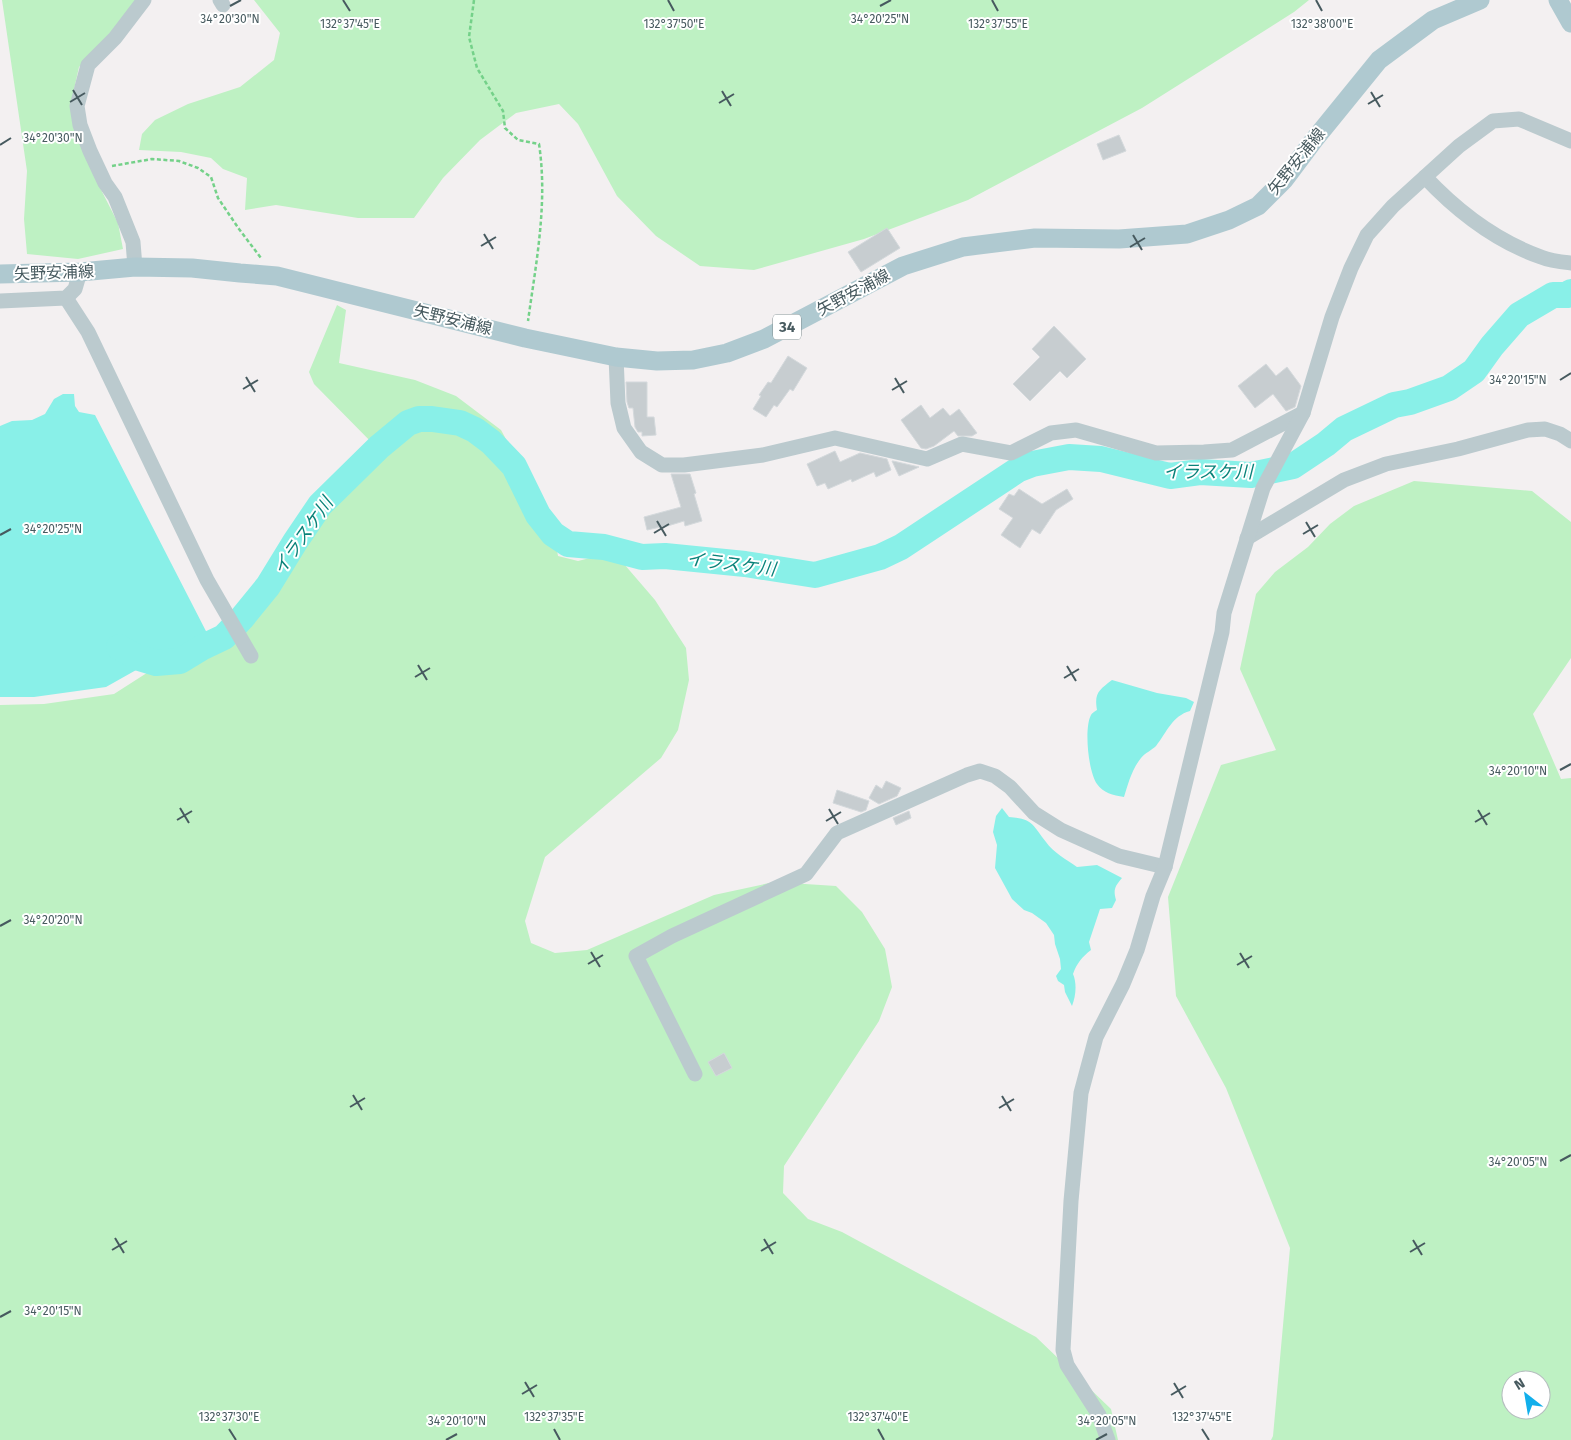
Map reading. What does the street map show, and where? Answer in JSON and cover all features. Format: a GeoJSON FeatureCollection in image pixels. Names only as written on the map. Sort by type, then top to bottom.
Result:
{"type":"FeatureCollection","features":[{"type":"Feature","properties":{"kind":"main road","name":"矢野安浦線"},"geometry":{"type":"LineString","coordinates":[[0,274],[80,272],[134,267],[192,268],[277,276],[525,338],[616,357],[693,360],[727,353],[764,339],[903,266],[963,246],[1035,238],[1119,239],[1187,234],[1229,220],[1258,206],[1284,180],[1379,60],[1433,20],[1480,0]]}},
{"type":"Feature","properties":{"kind":"main road"},"geometry":{"type":"LineString","coordinates":[[1558,0],[1571,23]]}},
{"type":"Feature","properties":{"kind":"street"},"geometry":{"type":"LineString","coordinates":[[134,267],[133,242],[80,125],[77,106],[88,65],[114,38],[144,0]]}},
{"type":"Feature","properties":{"kind":"street"},"geometry":{"type":"LineString","coordinates":[[1108,1440],[1099,1415],[1067,1365],[1063,1350],[1077,1126],[1081,1093],[1096,1037],[1123,984],[1137,950],[1164,867],[1206,700],[1222,632],[1224,613],[1264,488],[1303,413],[1332,317],[1351,268],[1367,235],[1393,206],[1459,146],[1493,120],[1519,119],[1571,141]]}},
{"type":"Feature","properties":{"kind":"street"},"geometry":{"type":"LineString","coordinates":[[1425,177],[1460,210],[1502,240],[1542,258],[1571,264]]}},
{"type":"Feature","properties":{"kind":"street"},"geometry":{"type":"LineString","coordinates":[[0,301],[66,298],[75,289],[80,272]]}},
{"type":"Feature","properties":{"kind":"street"},"geometry":{"type":"LineString","coordinates":[[66,298],[88,332],[207,580],[251,656]]}},
{"type":"Feature","properties":{"kind":"street"},"geometry":{"type":"LineString","coordinates":[[616,357],[618,403],[624,428],[641,452],[662,465],[684,465],[764,455],[835,438],[927,459],[962,444],[1011,453],[1051,433],[1076,430],[1156,452],[1232,450],[1303,413]]}},
{"type":"Feature","properties":{"kind":"street"},"geometry":{"type":"LineString","coordinates":[[1247,538],[1344,480],[1386,464],[1466,447],[1528,430],[1545,429],[1560,434],[1571,442]]}},
{"type":"Feature","properties":{"kind":"street"},"geometry":{"type":"LineString","coordinates":[[695,1074],[636,956],[672,936],[806,874],[837,833],[967,775],[980,771],[995,776],[1010,788],[1034,813],[1061,830],[1119,856],[1164,867]]}},
{"type":"Feature","properties":{"kind":"path"},"geometry":{"type":"LineString","coordinates":[[474,0],[469,37],[477,68],[503,111],[505,128],[518,140],[539,144],[542,162],[538,253],[525,338]]}},
{"type":"Feature","properties":{"kind":"path"},"geometry":{"type":"LineString","coordinates":[[99,169],[152,159],[179,161],[198,168],[211,177],[218,198],[238,229],[277,276]]}},
{"type":"Feature","properties":{"kind":"green space"},"geometry":{"type":"Polygon","coordinates":[[[2,0],[137,0],[125,17],[79,67],[71,103],[95,178],[118,223],[123,249],[78,259],[27,254],[24,219],[27,171],[2,0]]]}},
{"type":"Feature","properties":{"kind":"green space"},"geometry":{"type":"Polygon","coordinates":[[[254,0],[1309,0],[1294,12],[1142,108],[968,200],[864,239],[754,270],[700,266],[656,236],[617,196],[578,124],[559,104],[516,113],[480,140],[443,178],[414,218],[358,218],[276,205],[245,210],[247,178],[223,169],[211,158],[181,152],[139,150],[142,134],[155,120],[188,104],[240,87],[274,60],[280,33],[254,0]]]}},
{"type":"Feature","properties":{"kind":"green space"},"geometry":{"type":"Polygon","coordinates":[[[337,305],[346,310],[339,363],[415,380],[456,396],[501,430],[552,524],[558,556],[578,561],[602,555],[618,557],[655,600],[686,648],[689,680],[678,730],[661,758],[545,857],[525,921],[531,943],[555,953],[587,950],[714,895],[774,882],[836,886],[862,912],[885,949],[892,987],[879,1021],[784,1166],[783,1193],[808,1219],[842,1232],[1036,1337],[1111,1409],[1118,1440],[0,1440],[0,705],[44,704],[114,694],[153,669],[190,660],[219,646],[249,618],[270,590],[294,552],[343,486],[379,450],[314,384],[309,372],[337,305]]]}},
{"type":"Feature","properties":{"kind":"green space"},"geometry":{"type":"Polygon","coordinates":[[[1414,481],[1532,491],[1571,522],[1571,658],[1533,714],[1561,779],[1571,778],[1571,1440],[1271,1440],[1273,1436],[1290,1248],[1226,1088],[1176,996],[1168,897],[1221,765],[1276,750],[1240,669],[1256,594],[1275,572],[1308,547],[1330,524],[1354,506],[1414,481]]]}},
{"type":"Feature","properties":{"kind":"water"},"geometry":{"type":"Polygon","coordinates":[[[63,394],[74,394],[75,406],[79,412],[95,415],[209,637],[179,651],[161,656],[106,687],[34,697],[0,697],[0,426],[12,421],[32,420],[45,414],[54,399],[63,394]]]}},
{"type":"Feature","properties":{"kind":"water"},"geometry":{"type":"Polygon","coordinates":[[[1112,680],[1157,693],[1186,698],[1194,702],[1190,711],[1174,721],[1156,746],[1138,762],[1124,797],[1105,792],[1099,787],[1091,770],[1089,760],[1087,739],[1091,714],[1097,710],[1096,700],[1099,692],[1112,680]]]}},
{"type":"Feature","properties":{"kind":"water"},"geometry":{"type":"Polygon","coordinates":[[[1002,808],[1009,817],[1028,821],[1052,849],[1077,867],[1097,865],[1122,878],[1115,888],[1116,900],[1112,908],[1100,909],[1089,942],[1091,950],[1080,960],[1073,974],[1076,990],[1072,1006],[1065,992],[1064,985],[1058,981],[1056,976],[1061,969],[1054,935],[1046,923],[1024,910],[1012,899],[995,868],[997,845],[993,832],[996,816],[1002,808]]]}},
{"type":"Feature","properties":{"kind":"building"},"geometry":{"type":"Polygon","coordinates":[[[1119,135],[1126,151],[1103,160],[1097,144],[1119,135]]]}},
{"type":"Feature","properties":{"kind":"building"},"geometry":{"type":"Polygon","coordinates":[[[887,228],[900,248],[861,272],[848,252],[887,228]]]}},
{"type":"Feature","properties":{"kind":"building"},"geometry":{"type":"Polygon","coordinates":[[[1054,326],[1086,359],[1067,378],[1060,371],[1030,401],[1013,384],[1040,357],[1032,349],[1054,326]]]}},
{"type":"Feature","properties":{"kind":"building"},"geometry":{"type":"Polygon","coordinates":[[[788,356],[807,368],[793,391],[790,389],[777,407],[774,405],[766,417],[753,409],[761,396],[759,395],[768,382],[771,383],[788,356]]]}},
{"type":"Feature","properties":{"kind":"building"},"geometry":{"type":"Polygon","coordinates":[[[1266,364],[1276,376],[1287,367],[1301,386],[1295,407],[1286,411],[1273,394],[1255,408],[1238,386],[1266,364]]]}},
{"type":"Feature","properties":{"kind":"building"},"geometry":{"type":"Polygon","coordinates":[[[626,382],[647,382],[647,417],[654,417],[656,435],[642,436],[642,432],[638,432],[635,427],[633,408],[629,408],[627,402],[626,382]]]}},
{"type":"Feature","properties":{"kind":"building"},"geometry":{"type":"Polygon","coordinates":[[[921,405],[930,418],[943,408],[950,416],[959,409],[977,433],[972,436],[958,436],[954,431],[934,446],[926,449],[921,448],[901,420],[921,405]]]}},
{"type":"Feature","properties":{"kind":"building"},"geometry":{"type":"Polygon","coordinates":[[[835,451],[840,462],[860,453],[887,459],[891,470],[876,477],[874,472],[852,482],[851,479],[828,489],[825,483],[817,486],[807,464],[835,451]]]}},
{"type":"Feature","properties":{"kind":"building"},"geometry":{"type":"Polygon","coordinates":[[[893,461],[919,467],[899,476],[893,461]]]}},
{"type":"Feature","properties":{"kind":"building"},"geometry":{"type":"Polygon","coordinates":[[[671,474],[690,474],[702,521],[685,526],[684,521],[647,530],[644,517],[681,507],[671,474]]]}},
{"type":"Feature","properties":{"kind":"building"},"geometry":{"type":"Polygon","coordinates":[[[1019,489],[1042,504],[1067,489],[1073,499],[1056,510],[1040,534],[1032,529],[1020,548],[1001,535],[1013,518],[999,509],[1009,494],[1014,496],[1019,489]]]}},
{"type":"Feature","properties":{"kind":"building"},"geometry":{"type":"Polygon","coordinates":[[[886,781],[901,788],[897,796],[879,804],[869,798],[876,785],[882,789],[886,781]]]}},
{"type":"Feature","properties":{"kind":"building"},"geometry":{"type":"Polygon","coordinates":[[[837,790],[869,801],[866,810],[861,812],[833,803],[837,790]]]}},
{"type":"Feature","properties":{"kind":"building"},"geometry":{"type":"Polygon","coordinates":[[[909,811],[911,818],[896,825],[893,818],[909,811]]]}},
{"type":"Feature","properties":{"kind":"building"},"geometry":{"type":"Polygon","coordinates":[[[724,1053],[732,1068],[716,1076],[708,1062],[724,1053]]]}},
{"type":"Feature","properties":{"kind":"waterway","name":"イラスケ川"},"geometry":{"type":"LineString","coordinates":[[119,647],[136,657],[156,663],[180,661],[224,637],[268,586],[320,505],[379,447],[408,423],[419,419],[460,423],[475,430],[491,442],[514,466],[538,515],[553,534],[568,544],[604,547],[642,557],[665,556],[745,564],[815,575],[880,557],[901,547],[1019,469],[1032,464],[1069,457],[1101,459],[1170,476],[1200,472],[1251,475],[1293,466],[1326,444],[1344,429],[1394,405],[1410,402],[1449,388],[1474,371],[1492,346],[1519,315],[1553,295],[1567,295],[1571,292]]}}]}
